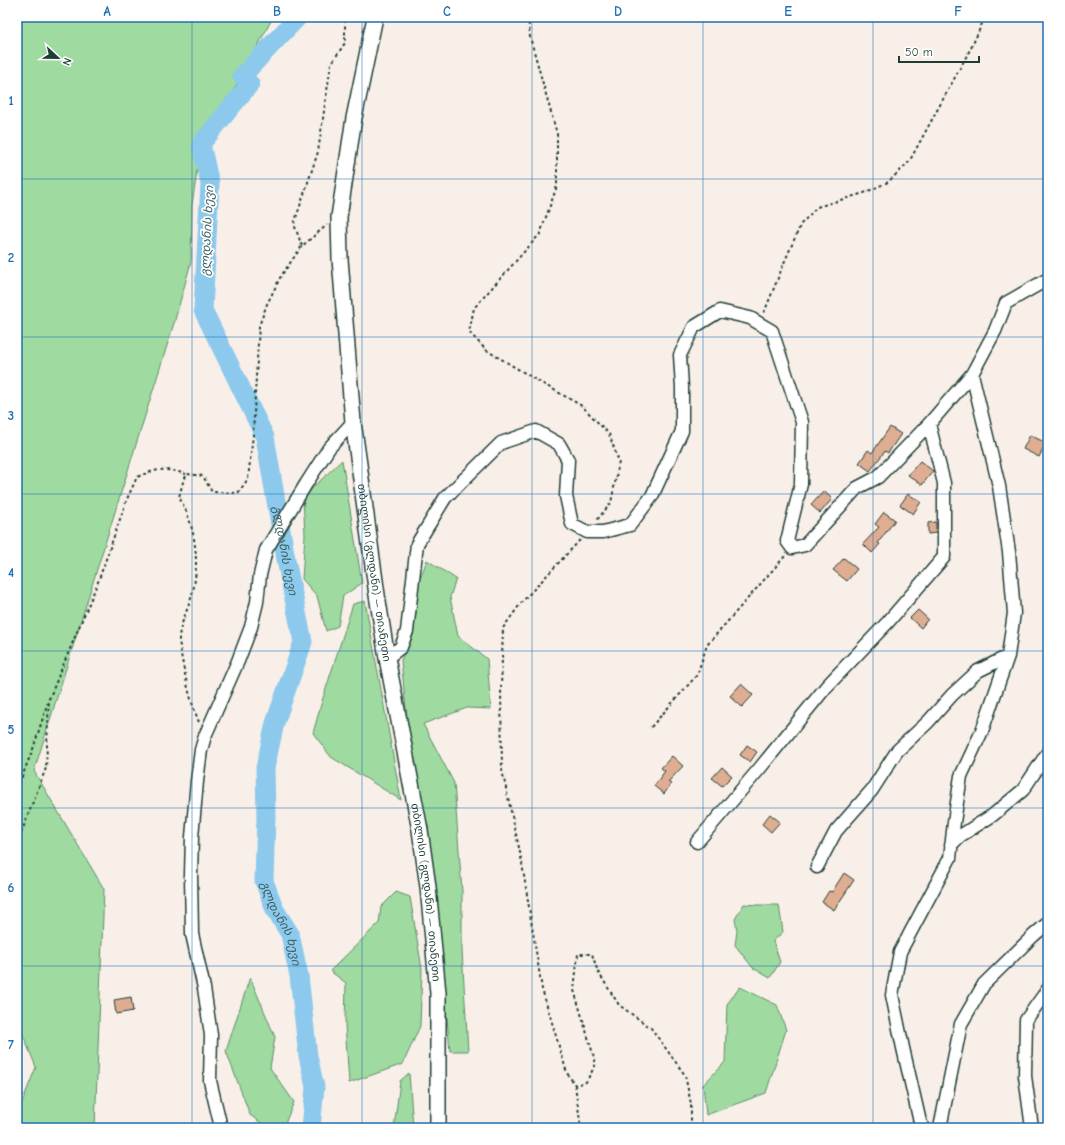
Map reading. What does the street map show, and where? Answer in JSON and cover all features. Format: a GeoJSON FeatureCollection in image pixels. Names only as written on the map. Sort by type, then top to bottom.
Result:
{"type":"FeatureCollection","features":[{"type":"Feature","properties":{"kind":"main road","name":"თბილისი (გლდანი) — თიანეთი"},"geometry":{"type":"LineString","coordinates":[[375,17],[354,118],[339,216],[340,260],[354,422],[377,595],[420,830],[428,887],[438,993],[438,1128]]}},
{"type":"Feature","properties":{"kind":"street"},"geometry":{"type":"LineString","coordinates":[[388,658],[401,647],[407,631],[417,544],[445,498],[500,443],[536,431],[559,444],[568,460],[566,496],[572,524],[587,532],[603,532],[630,525],[652,496],[682,431],[680,355],[694,327],[720,311],[750,318],[772,331],[802,422],[802,484],[787,541],[792,548],[805,545],[857,488],[878,477],[929,424],[972,374],[995,331],[1006,303],[1048,279]]}},
{"type":"Feature","properties":{"kind":"street"},"geometry":{"type":"LineString","coordinates":[[923,1128],[920,1122],[892,995],[900,952],[950,858],[961,776],[982,731],[1008,656],[1014,613],[1009,552],[999,486],[972,374]]}},
{"type":"Feature","properties":{"kind":"street"},"geometry":{"type":"LineString","coordinates":[[220,1128],[210,1081],[212,1060],[210,1027],[192,934],[192,837],[201,750],[205,736],[238,661],[251,627],[266,550],[329,448],[354,422]]}},
{"type":"Feature","properties":{"kind":"street"},"geometry":{"type":"LineString","coordinates":[[697,842],[826,687],[888,622],[944,557],[944,483],[929,424]]}},
{"type":"Feature","properties":{"kind":"street"},"geometry":{"type":"LineString","coordinates":[[817,868],[836,831],[872,790],[897,751],[978,671],[1008,656]]}},
{"type":"Feature","properties":{"kind":"street"},"geometry":{"type":"LineString","coordinates":[[951,845],[960,836],[993,815],[1023,790],[1048,752]]}},
{"type":"Feature","properties":{"kind":"street"},"geometry":{"type":"LineString","coordinates":[[940,1128],[961,1024],[984,984],[1048,923]]}},
{"type":"Feature","properties":{"kind":"street"},"geometry":{"type":"LineString","coordinates":[[1032,1128],[1025,1076],[1026,1020],[1048,989]]}},
{"type":"Feature","properties":{"kind":"path"},"geometry":{"type":"LineString","coordinates":[[302,246],[294,224],[318,152],[331,64],[345,43],[345,17]]}},
{"type":"Feature","properties":{"kind":"path"},"geometry":{"type":"LineString","coordinates":[[528,17],[530,37],[557,134],[557,186],[540,234],[474,308],[468,332],[486,350],[582,406],[609,434],[619,462],[611,503],[587,532],[521,603],[502,628],[502,770],[521,857],[542,989],[567,1073],[575,1085],[581,1128]]}},
{"type":"Feature","properties":{"kind":"path"},"geometry":{"type":"LineString","coordinates":[[760,324],[801,224],[817,207],[864,193],[888,182],[909,162],[972,46],[985,17]]}},
{"type":"Feature","properties":{"kind":"path"},"geometry":{"type":"LineString","coordinates":[[17,789],[33,750],[49,699],[98,582],[127,499],[137,477],[152,471],[171,469],[187,474],[203,476],[212,492],[238,493],[248,479],[253,435],[259,326],[267,304],[281,276],[302,246],[339,216]]}},
{"type":"Feature","properties":{"kind":"path"},"geometry":{"type":"LineString","coordinates":[[187,474],[179,497],[187,509],[193,535],[196,570],[192,594],[179,638],[183,663],[195,712],[205,736]]}},
{"type":"Feature","properties":{"kind":"path"},"geometry":{"type":"LineString","coordinates":[[651,727],[697,675],[707,645],[792,548]]}},
{"type":"Feature","properties":{"kind":"path"},"geometry":{"type":"LineString","coordinates":[[17,844],[46,768],[49,699]]}},
{"type":"Feature","properties":{"kind":"path"},"geometry":{"type":"LineString","coordinates":[[575,1085],[586,1082],[596,1064],[574,990],[578,954],[592,954],[598,972],[619,1005],[651,1028],[685,1075],[691,1104],[691,1128]]}},
{"type":"Feature","properties":{"kind":"green space"},"geometry":{"type":"Polygon","coordinates":[[[17,17],[273,17],[242,76],[201,144],[192,205],[191,262],[175,320],[34,771],[104,889],[95,1128],[17,1128],[17,1115],[36,1067],[21,1030],[17,1027],[17,17]]]}},
{"type":"Feature","properties":{"kind":"green space"},"geometry":{"type":"Polygon","coordinates":[[[342,460],[362,583],[343,596],[338,626],[326,631],[317,596],[302,579],[305,535],[303,497],[342,460]]]}},
{"type":"Feature","properties":{"kind":"green space"},"geometry":{"type":"Polygon","coordinates":[[[427,560],[456,579],[450,597],[458,636],[487,659],[491,709],[467,708],[423,724],[454,783],[462,891],[462,951],[468,1051],[450,1051],[435,886],[409,738],[401,660],[413,635],[418,584],[427,560]]]}},
{"type":"Feature","properties":{"kind":"green space"},"geometry":{"type":"Polygon","coordinates":[[[365,601],[401,800],[331,757],[313,733],[353,604],[365,601]]]}},
{"type":"Feature","properties":{"kind":"green space"},"geometry":{"type":"Polygon","coordinates":[[[396,892],[410,897],[422,969],[420,1026],[403,1064],[349,1083],[345,1024],[346,983],[330,971],[379,923],[381,907],[396,892]]]}},
{"type":"Feature","properties":{"kind":"green space"},"geometry":{"type":"Polygon","coordinates":[[[744,904],[779,905],[783,932],[773,941],[780,962],[770,978],[753,968],[735,945],[737,931],[735,919],[744,904]]]}},
{"type":"Feature","properties":{"kind":"green space"},"geometry":{"type":"Polygon","coordinates":[[[250,977],[275,1037],[270,1068],[294,1102],[283,1128],[268,1128],[250,1115],[226,1051],[250,977]]]}},
{"type":"Feature","properties":{"kind":"green space"},"geometry":{"type":"Polygon","coordinates":[[[740,987],[777,1005],[786,1030],[766,1093],[706,1115],[703,1085],[725,1062],[727,1004],[740,987]]]}},
{"type":"Feature","properties":{"kind":"green space"},"geometry":{"type":"Polygon","coordinates":[[[409,1073],[413,1128],[394,1128],[400,1081],[409,1073]]]}},
{"type":"Feature","properties":{"kind":"building"},"geometry":{"type":"Polygon","coordinates":[[[890,427],[901,434],[888,453],[885,451],[870,471],[859,463],[868,450],[872,453],[890,427]]]}},
{"type":"Feature","properties":{"kind":"building"},"geometry":{"type":"Polygon","coordinates":[[[1030,435],[1046,443],[1039,457],[1023,449],[1030,435]]]}},
{"type":"Feature","properties":{"kind":"building"},"geometry":{"type":"Polygon","coordinates":[[[920,461],[933,471],[922,485],[908,475],[920,461]]]}},
{"type":"Feature","properties":{"kind":"building"},"geometry":{"type":"Polygon","coordinates":[[[824,491],[832,499],[820,513],[811,505],[824,491]]]}},
{"type":"Feature","properties":{"kind":"building"},"geometry":{"type":"Polygon","coordinates":[[[908,494],[921,502],[913,514],[900,505],[908,494]]]}},
{"type":"Feature","properties":{"kind":"building"},"geometry":{"type":"Polygon","coordinates":[[[884,512],[895,520],[878,543],[880,544],[872,553],[863,544],[879,527],[875,524],[884,512]]]}},
{"type":"Feature","properties":{"kind":"building"},"geometry":{"type":"Polygon","coordinates":[[[936,522],[936,533],[928,534],[928,523],[936,522]]]}},
{"type":"Feature","properties":{"kind":"building"},"geometry":{"type":"Polygon","coordinates":[[[844,558],[857,569],[847,581],[833,570],[844,558]]]}},
{"type":"Feature","properties":{"kind":"building"},"geometry":{"type":"Polygon","coordinates":[[[918,610],[928,619],[921,628],[910,618],[918,610]]]}},
{"type":"Feature","properties":{"kind":"building"},"geometry":{"type":"Polygon","coordinates":[[[741,684],[753,695],[742,707],[730,696],[741,684]]]}},
{"type":"Feature","properties":{"kind":"building"},"geometry":{"type":"Polygon","coordinates":[[[747,745],[757,752],[750,762],[740,755],[747,745]]]}},
{"type":"Feature","properties":{"kind":"building"},"geometry":{"type":"Polygon","coordinates":[[[672,756],[683,766],[668,782],[671,784],[664,794],[654,786],[665,771],[661,768],[672,756]]]}},
{"type":"Feature","properties":{"kind":"building"},"geometry":{"type":"Polygon","coordinates":[[[722,767],[732,776],[722,786],[712,778],[722,767]]]}},
{"type":"Feature","properties":{"kind":"building"},"geometry":{"type":"Polygon","coordinates":[[[770,814],[780,822],[771,832],[762,824],[770,814]]]}},
{"type":"Feature","properties":{"kind":"building"},"geometry":{"type":"Polygon","coordinates":[[[844,873],[854,880],[834,910],[822,902],[829,891],[832,892],[844,873]]]}},
{"type":"Feature","properties":{"kind":"building"},"geometry":{"type":"Polygon","coordinates":[[[131,997],[133,1011],[116,1014],[114,1000],[131,997]]]}},
{"type":"Feature","properties":{"kind":"waterway","name":"გლდანის ხევი"},"geometry":{"type":"LineString","coordinates":[[298,17],[242,76],[250,84],[201,144],[210,184],[203,310],[265,437],[287,565],[303,642],[275,723],[265,768],[266,816],[264,881],[275,910],[290,934],[299,976],[308,1056],[315,1087],[311,1128]]}}]}
